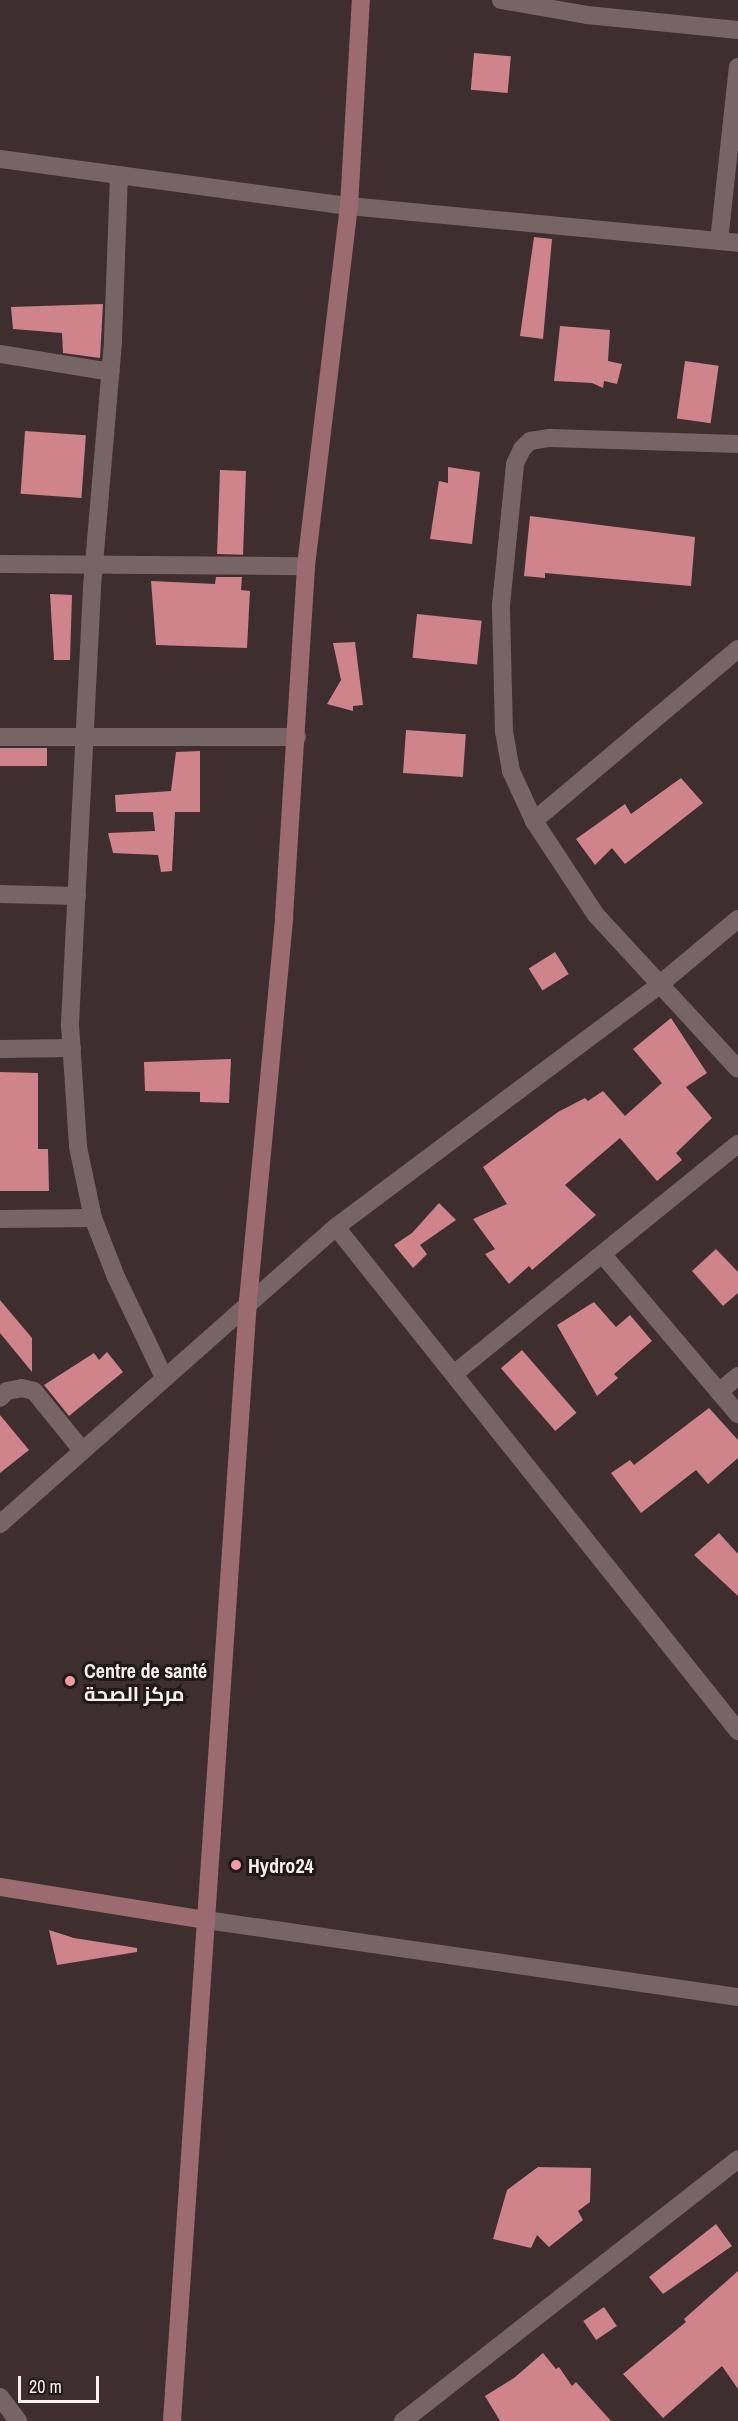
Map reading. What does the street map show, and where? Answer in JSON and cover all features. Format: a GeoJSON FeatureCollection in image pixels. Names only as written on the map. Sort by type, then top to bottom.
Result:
{"type":"FeatureCollection","features":[{"type":"Feature","properties":{"kind":"street"},"geometry":{"type":"LineString","coordinates":[[172,2421],[248,1301],[297,737],[306,566],[349,206],[361,0]]}},
{"type":"Feature","properties":{"kind":"street"},"geometry":{"type":"LineString","coordinates":[[501,0],[587,8],[738,30]]}},
{"type":"Feature","properties":{"kind":"street"},"geometry":{"type":"LineString","coordinates":[[719,241],[738,68]]}},
{"type":"Feature","properties":{"kind":"street"},"geometry":{"type":"LineString","coordinates":[[0,159],[349,206],[738,243]]}},
{"type":"Feature","properties":{"kind":"street"},"geometry":{"type":"LineString","coordinates":[[119,175],[111,372],[94,563],[77,896],[72,1048],[78,1147],[93,1218],[116,1277],[164,1377]]}},
{"type":"Feature","properties":{"kind":"street"},"geometry":{"type":"LineString","coordinates":[[0,354],[111,372]]}},
{"type":"Feature","properties":{"kind":"street"},"geometry":{"type":"LineString","coordinates":[[738,444],[550,438],[530,441],[522,449],[515,464],[501,605],[504,732],[511,771],[534,821],[596,915],[738,1069]]}},
{"type":"Feature","properties":{"kind":"street"},"geometry":{"type":"LineString","coordinates":[[0,564],[306,566]]}},
{"type":"Feature","properties":{"kind":"street"},"geometry":{"type":"LineString","coordinates":[[534,821],[738,649]]}},
{"type":"Feature","properties":{"kind":"street"},"geometry":{"type":"LineString","coordinates":[[0,737],[297,737]]}},
{"type":"Feature","properties":{"kind":"street"},"geometry":{"type":"LineString","coordinates":[[0,894],[77,896]]}},
{"type":"Feature","properties":{"kind":"street"},"geometry":{"type":"LineString","coordinates":[[0,1524],[248,1301],[336,1227],[659,985],[738,919]]}},
{"type":"Feature","properties":{"kind":"street"},"geometry":{"type":"LineString","coordinates":[[0,1049],[72,1048]]}},
{"type":"Feature","properties":{"kind":"street"},"geometry":{"type":"LineString","coordinates":[[455,1373],[738,1144]]}},
{"type":"Feature","properties":{"kind":"street"},"geometry":{"type":"LineString","coordinates":[[0,1235],[9,1219],[93,1218]]}},
{"type":"Feature","properties":{"kind":"street"},"geometry":{"type":"LineString","coordinates":[[336,1227],[455,1373],[738,1731]]}},
{"type":"Feature","properties":{"kind":"street"},"geometry":{"type":"LineString","coordinates":[[603,1255],[738,1414]]}},
{"type":"Feature","properties":{"kind":"street"},"geometry":{"type":"LineString","coordinates":[[719,1392],[738,1376]]}},
{"type":"Feature","properties":{"kind":"street"},"geometry":{"type":"LineString","coordinates":[[0,1398],[15,1390],[34,1392],[82,1450]]}},
{"type":"Feature","properties":{"kind":"street"},"geometry":{"type":"LineString","coordinates":[[0,1887],[206,1920],[738,1997]]}},
{"type":"Feature","properties":{"kind":"street"},"geometry":{"type":"LineString","coordinates":[[403,2421],[738,2159]]}},
{"type":"Feature","properties":{"kind":"street"},"geometry":{"type":"LineString","coordinates":[[0,2397],[18,2421]]}},
{"type":"Feature","properties":{"kind":"building"},"geometry":{"type":"Polygon","coordinates":[[[474,53],[511,56],[508,93],[471,90],[474,53]]]}},
{"type":"Feature","properties":{"kind":"building"},"geometry":{"type":"Polygon","coordinates":[[[534,237],[552,239],[543,339],[520,336],[534,237]]]}},
{"type":"Feature","properties":{"kind":"building"},"geometry":{"type":"Polygon","coordinates":[[[103,304],[100,358],[63,353],[62,333],[13,329],[11,307],[103,304]]]}},
{"type":"Feature","properties":{"kind":"building"},"geometry":{"type":"Polygon","coordinates":[[[560,326],[610,330],[608,361],[622,364],[617,384],[604,381],[603,388],[592,383],[554,381],[560,326]]]}},
{"type":"Feature","properties":{"kind":"building"},"geometry":{"type":"Polygon","coordinates":[[[685,361],[719,366],[711,423],[677,418],[685,361]]]}},
{"type":"Feature","properties":{"kind":"building"},"geometry":{"type":"Polygon","coordinates":[[[25,431],[86,435],[81,498],[21,494],[25,431]]]}},
{"type":"Feature","properties":{"kind":"building"},"geometry":{"type":"Polygon","coordinates":[[[448,467],[480,472],[472,544],[430,539],[439,481],[448,483],[448,467]]]}},
{"type":"Feature","properties":{"kind":"building"},"geometry":{"type":"Polygon","coordinates":[[[220,470],[246,471],[243,555],[217,554],[220,470]]]}},
{"type":"Feature","properties":{"kind":"building"},"geometry":{"type":"Polygon","coordinates":[[[530,516],[695,537],[691,586],[545,573],[545,578],[524,576],[530,516]]]}},
{"type":"Feature","properties":{"kind":"building"},"geometry":{"type":"Polygon","coordinates":[[[216,577],[242,577],[241,590],[250,591],[247,648],[156,645],[151,581],[215,584],[216,577]]]}},
{"type":"Feature","properties":{"kind":"building"},"geometry":{"type":"Polygon","coordinates":[[[50,594],[72,595],[70,660],[54,660],[50,594]]]}},
{"type":"Feature","properties":{"kind":"building"},"geometry":{"type":"Polygon","coordinates":[[[417,614],[482,621],[477,665],[412,658],[417,614]]]}},
{"type":"Feature","properties":{"kind":"building"},"geometry":{"type":"Polygon","coordinates":[[[355,642],[363,705],[353,706],[353,711],[327,704],[341,680],[333,643],[355,642]]]}},
{"type":"Feature","properties":{"kind":"building"},"geometry":{"type":"Polygon","coordinates":[[[406,730],[466,734],[463,777],[403,773],[406,730]]]}},
{"type":"Feature","properties":{"kind":"building"},"geometry":{"type":"Polygon","coordinates":[[[0,748],[47,748],[47,766],[0,766],[0,748]]]}},
{"type":"Feature","properties":{"kind":"building"},"geometry":{"type":"Polygon","coordinates":[[[200,751],[200,812],[175,812],[172,871],[161,872],[158,855],[113,853],[108,833],[155,831],[153,812],[116,812],[115,795],[171,791],[176,752],[200,751]]]}},
{"type":"Feature","properties":{"kind":"building"},"geometry":{"type":"Polygon","coordinates":[[[681,778],[703,803],[625,864],[612,848],[595,865],[576,839],[625,804],[631,814],[681,778]]]}},
{"type":"Feature","properties":{"kind":"building"},"geometry":{"type":"Polygon","coordinates":[[[555,952],[569,974],[542,990],[529,968],[555,952]]]}},
{"type":"Feature","properties":{"kind":"building"},"geometry":{"type":"Polygon","coordinates":[[[671,1018],[707,1073],[686,1087],[712,1118],[676,1153],[682,1160],[657,1181],[620,1138],[565,1185],[596,1215],[532,1270],[529,1266],[509,1284],[485,1254],[495,1249],[473,1219],[507,1204],[483,1167],[558,1112],[585,1098],[588,1101],[603,1091],[625,1116],[662,1083],[633,1049],[671,1018]]]}},
{"type":"Feature","properties":{"kind":"building"},"geometry":{"type":"Polygon","coordinates":[[[231,1059],[229,1103],[200,1102],[200,1092],[145,1091],[144,1062],[231,1059]]]}},
{"type":"Feature","properties":{"kind":"building"},"geometry":{"type":"Polygon","coordinates":[[[0,1072],[38,1073],[38,1149],[48,1149],[49,1191],[0,1191],[0,1072]]]}},
{"type":"Feature","properties":{"kind":"building"},"geometry":{"type":"Polygon","coordinates":[[[439,1203],[456,1220],[420,1245],[427,1254],[413,1268],[394,1245],[412,1233],[439,1203]]]}},
{"type":"Feature","properties":{"kind":"building"},"geometry":{"type":"Polygon","coordinates":[[[716,1249],[738,1272],[738,1293],[723,1306],[692,1271],[716,1249]]]}},
{"type":"Feature","properties":{"kind":"building"},"geometry":{"type":"Polygon","coordinates":[[[0,1300],[32,1338],[32,1372],[0,1333],[0,1300]]]}},
{"type":"Feature","properties":{"kind":"building"},"geometry":{"type":"Polygon","coordinates":[[[594,1302],[616,1327],[630,1315],[652,1341],[614,1374],[618,1378],[597,1396],[557,1325],[594,1302]]]}},
{"type":"Feature","properties":{"kind":"building"},"geometry":{"type":"Polygon","coordinates":[[[522,1350],[576,1413],[555,1431],[501,1368],[522,1350]]]}},
{"type":"Feature","properties":{"kind":"building"},"geometry":{"type":"Polygon","coordinates":[[[107,1352],[123,1372],[69,1416],[44,1385],[94,1353],[99,1360],[107,1352]]]}},
{"type":"Feature","properties":{"kind":"building"},"geometry":{"type":"Polygon","coordinates":[[[709,1408],[738,1440],[738,1458],[708,1484],[696,1470],[641,1513],[611,1473],[630,1460],[634,1465],[709,1408]]]}},
{"type":"Feature","properties":{"kind":"building"},"geometry":{"type":"Polygon","coordinates":[[[0,1415],[29,1450],[0,1473],[0,1415]]]}},
{"type":"Feature","properties":{"kind":"building"},"geometry":{"type":"Polygon","coordinates":[[[719,1533],[738,1554],[738,1596],[694,1555],[719,1533]]]}},
{"type":"Feature","properties":{"kind":"building"},"geometry":{"type":"Polygon","coordinates":[[[49,1930],[74,1938],[137,1948],[137,1952],[57,1965],[49,1930]]]}},
{"type":"Feature","properties":{"kind":"building"},"geometry":{"type":"Polygon","coordinates":[[[538,2167],[591,2168],[590,2202],[578,2211],[583,2220],[549,2247],[537,2235],[531,2248],[493,2239],[507,2190],[538,2167]]]}},
{"type":"Feature","properties":{"kind":"building"},"geometry":{"type":"Polygon","coordinates":[[[716,2224],[732,2246],[663,2294],[649,2277],[716,2224]]]}},
{"type":"Feature","properties":{"kind":"building"},"geometry":{"type":"Polygon","coordinates":[[[738,2271],[738,2389],[722,2366],[663,2418],[623,2374],[686,2322],[684,2319],[738,2271]]]}},
{"type":"Feature","properties":{"kind":"building"},"geometry":{"type":"Polygon","coordinates":[[[604,2307],[617,2326],[596,2340],[583,2321],[604,2307]]]}},
{"type":"Feature","properties":{"kind":"building"},"geometry":{"type":"Polygon","coordinates":[[[543,2353],[556,2369],[559,2367],[572,2386],[576,2382],[611,2421],[500,2421],[485,2396],[514,2378],[543,2353]]]}},
{"type":"Feature","properties":{"kind":"place","name":"Centre de santé مركز الصحة"},"geometry":{"type":"Point","coordinates":[70,1681]}},
{"type":"Feature","properties":{"kind":"place","name":"Hydro24"},"geometry":{"type":"Point","coordinates":[236,1865]}}]}
